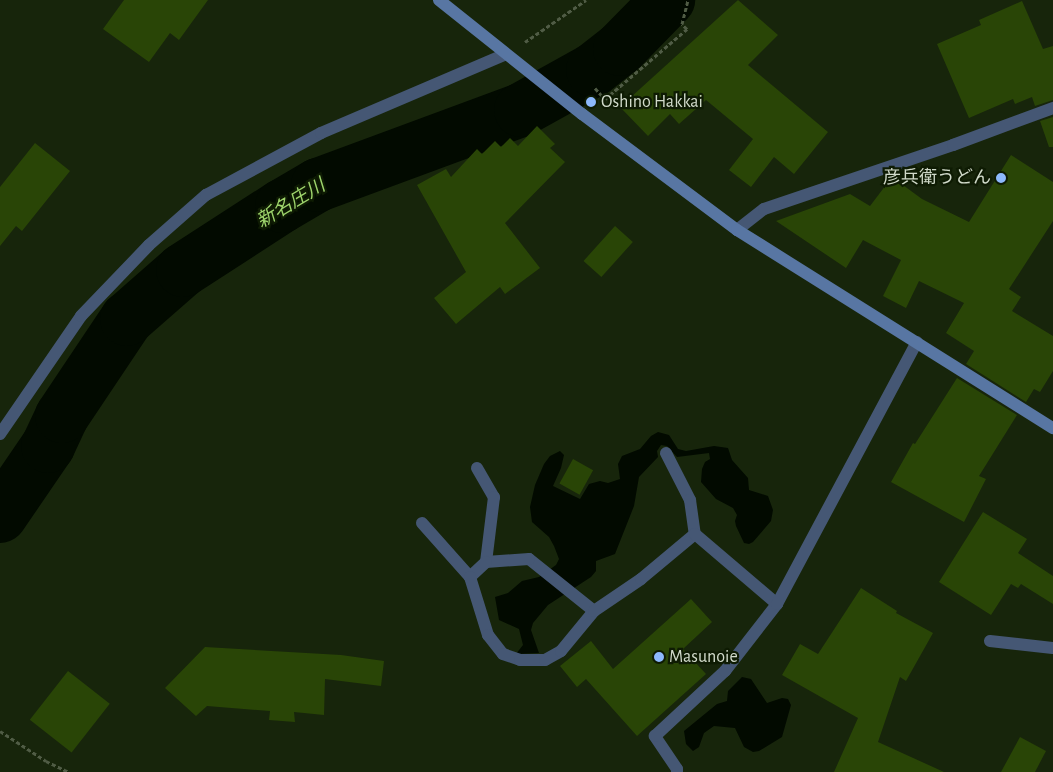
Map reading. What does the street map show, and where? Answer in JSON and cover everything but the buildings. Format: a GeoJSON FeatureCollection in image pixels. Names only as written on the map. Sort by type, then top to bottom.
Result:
{"type":"FeatureCollection","features":[{"type":"Feature","properties":{"kind":"street"},"geometry":{"type":"LineString","coordinates":[[439,0],[582,114],[737,230],[1053,428]]}},
{"type":"Feature","properties":{"kind":"street"},"geometry":{"type":"LineString","coordinates":[[0,434],[81,316],[149,246],[206,195],[321,133],[509,57]]}},
{"type":"Feature","properties":{"kind":"street"},"geometry":{"type":"LineString","coordinates":[[737,230],[764,209],[953,145],[1053,108]]}},
{"type":"Feature","properties":{"kind":"street"},"geometry":{"type":"LineString","coordinates":[[677,772],[677,769],[656,736],[725,671],[777,604],[916,342]]}},
{"type":"Feature","properties":{"kind":"street"},"geometry":{"type":"LineString","coordinates":[[666,453],[690,500],[695,534],[777,604]]}},
{"type":"Feature","properties":{"kind":"street"},"geometry":{"type":"LineString","coordinates":[[477,468],[494,497],[486,562]]}},
{"type":"Feature","properties":{"kind":"street"},"geometry":{"type":"LineString","coordinates":[[422,523],[470,577],[488,635],[503,654],[520,660],[545,660],[562,651],[594,611],[641,579],[695,534]]}},
{"type":"Feature","properties":{"kind":"street"},"geometry":{"type":"LineString","coordinates":[[470,577],[486,562],[529,559],[594,611]]}},
{"type":"Feature","properties":{"kind":"street"},"geometry":{"type":"LineString","coordinates":[[990,642],[1053,648]]}},
{"type":"Feature","properties":{"kind":"path"},"geometry":{"type":"LineString","coordinates":[[509,57],[586,0]]}},
{"type":"Feature","properties":{"kind":"path"},"geometry":{"type":"LineString","coordinates":[[595,88],[605,99],[687,29],[682,24],[688,0]]}},
{"type":"Feature","properties":{"kind":"path"},"geometry":{"type":"LineString","coordinates":[[0,731],[46,761],[69,772]]}},
{"type":"Feature","properties":{"kind":"shaded area"},"geometry":{"type":"Polygon","coordinates":[[[658,432],[669,435],[678,449],[686,451],[714,446],[728,448],[732,460],[748,478],[749,490],[768,496],[773,510],[771,521],[753,542],[749,544],[744,543],[736,526],[737,515],[733,508],[716,499],[701,482],[702,469],[705,462],[710,459],[709,453],[677,457],[667,446],[661,445],[657,451],[658,457],[639,477],[634,506],[615,554],[596,561],[596,571],[591,577],[548,605],[533,623],[531,630],[539,653],[516,654],[523,645],[519,629],[499,620],[495,597],[508,593],[522,581],[539,577],[556,565],[559,559],[549,537],[532,522],[530,507],[535,485],[544,464],[550,456],[560,451],[564,455],[561,468],[553,486],[580,499],[589,484],[600,481],[608,483],[620,479],[618,464],[622,456],[640,449],[651,436],[658,432]]]}},
{"type":"Feature","properties":{"kind":"shaded area"},"geometry":{"type":"Polygon","coordinates":[[[742,677],[751,679],[767,703],[782,698],[788,699],[791,705],[782,737],[759,751],[753,752],[744,747],[735,728],[714,726],[704,733],[699,747],[693,751],[686,744],[684,731],[717,704],[727,701],[728,691],[742,677]]]}},
{"type":"Feature","properties":{"kind":"waterway","name":"新名庄川"},"geometry":{"type":"LineString","coordinates":[[0,516],[48,446],[62,416],[127,319],[183,270],[318,185],[521,110],[593,70],[620,49],[668,0]]}},
{"type":"Feature","properties":{"kind":"place","name":"Oshino Hakkai"},"geometry":{"type":"Point","coordinates":[591,102]}},
{"type":"Feature","properties":{"kind":"place","name":"彦兵衛うどん"},"geometry":{"type":"Point","coordinates":[1001,178]}},
{"type":"Feature","properties":{"kind":"place","name":"Masunoie"},"geometry":{"type":"Point","coordinates":[659,657]}}]}
